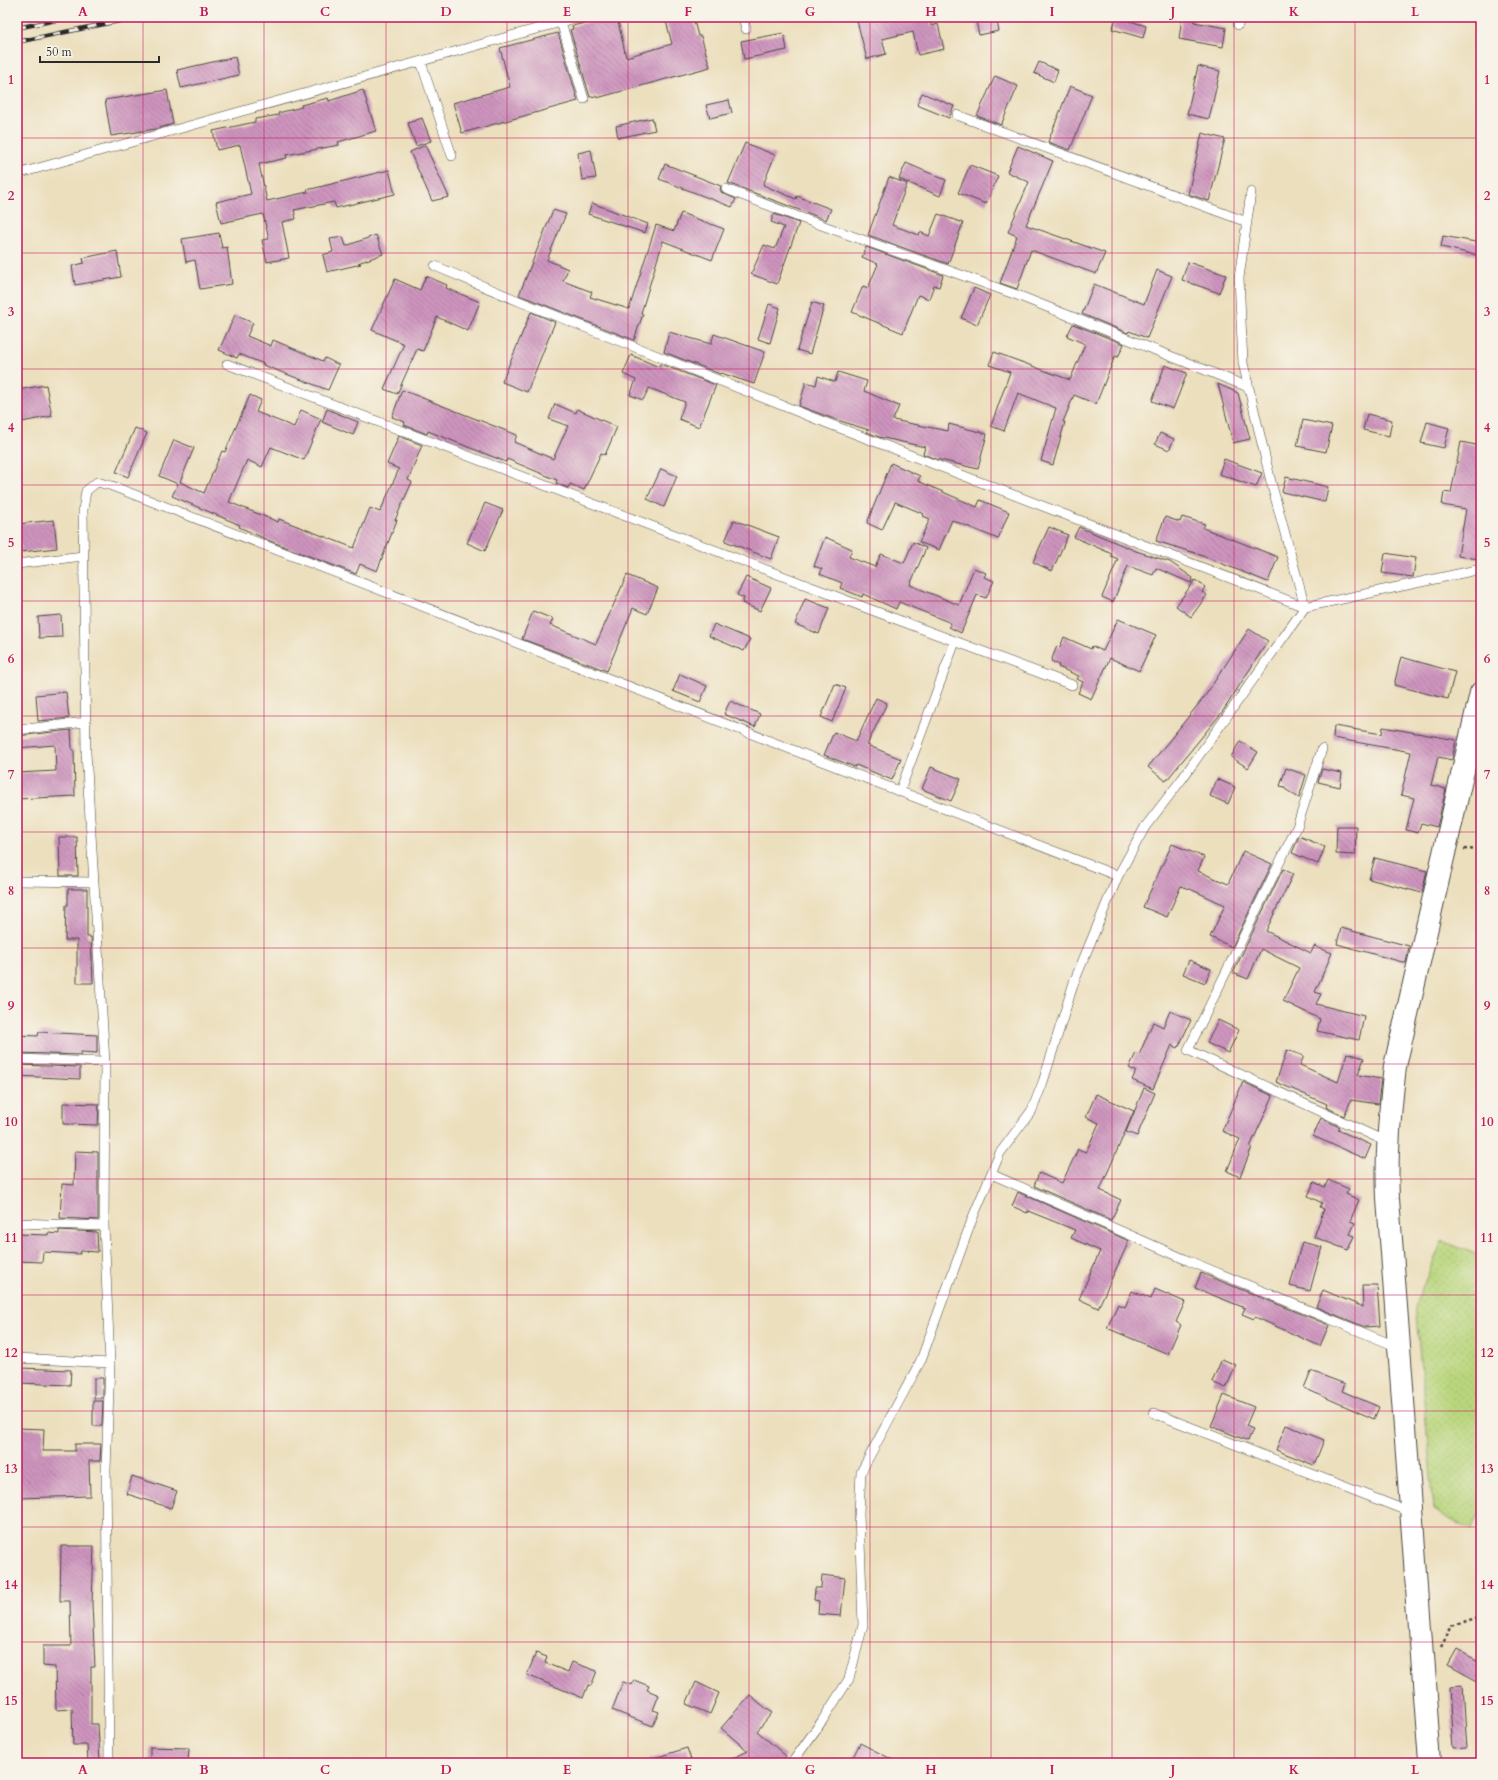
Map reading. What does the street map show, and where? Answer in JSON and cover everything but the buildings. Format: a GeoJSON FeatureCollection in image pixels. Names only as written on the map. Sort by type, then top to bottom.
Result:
{"type":"FeatureCollection","features":[{"type":"Feature","properties":{"kind":"street"},"geometry":{"type":"LineString","coordinates":[[1430,1763],[1388,1200],[1387,1142],[1395,1066],[1481,693]]}},
{"type":"Feature","properties":{"kind":"lane"},"geometry":{"type":"LineString","coordinates":[[17,174],[579,17]]}},
{"type":"Feature","properties":{"kind":"lane"},"geometry":{"type":"LineString","coordinates":[[743,17],[746,29]]}},
{"type":"Feature","properties":{"kind":"lane"},"geometry":{"type":"LineString","coordinates":[[561,22],[584,99]]}},
{"type":"Feature","properties":{"kind":"lane"},"geometry":{"type":"LineString","coordinates":[[421,62],[452,156]]}},
{"type":"Feature","properties":{"kind":"lane"},"geometry":{"type":"LineString","coordinates":[[957,115],[1246,222]]}},
{"type":"Feature","properties":{"kind":"lane"},"geometry":{"type":"LineString","coordinates":[[726,189],[804,219],[1017,295],[1248,387]]}},
{"type":"Feature","properties":{"kind":"lane"},"geometry":{"type":"LineString","coordinates":[[1251,192],[1239,278],[1243,363],[1271,482],[1305,607]]}},
{"type":"Feature","properties":{"kind":"lane"},"geometry":{"type":"LineString","coordinates":[[435,266],[812,418],[1305,607],[1481,569]]}},
{"type":"Feature","properties":{"kind":"lane"},"geometry":{"type":"LineString","coordinates":[[227,364],[955,642],[1072,685]]}},
{"type":"Feature","properties":{"kind":"lane"},"geometry":{"type":"LineString","coordinates":[[109,1763],[106,1470],[110,1363],[104,1226],[104,1062],[86,722],[82,510],[86,491],[97,482],[112,486],[1118,876]]}},
{"type":"Feature","properties":{"kind":"lane"},"geometry":{"type":"LineString","coordinates":[[17,564],[83,556]]}},
{"type":"Feature","properties":{"kind":"lane"},"geometry":{"type":"LineString","coordinates":[[790,1763],[794,1760],[822,1721],[849,1679],[863,1625],[859,1513],[861,1472],[921,1360],[973,1217],[1000,1153],[1032,1110],[1043,1082],[1074,982],[1118,876],[1145,827],[1182,779],[1305,607]]}},
{"type":"Feature","properties":{"kind":"lane"},"geometry":{"type":"LineString","coordinates":[[900,791],[955,642]]}},
{"type":"Feature","properties":{"kind":"lane"},"geometry":{"type":"LineString","coordinates":[[17,730],[86,722]]}},
{"type":"Feature","properties":{"kind":"lane"},"geometry":{"type":"LineString","coordinates":[[1322,749],[1297,827],[1188,1050],[1387,1142]]}},
{"type":"Feature","properties":{"kind":"lane"},"geometry":{"type":"LineString","coordinates":[[17,881],[94,882]]}},
{"type":"Feature","properties":{"kind":"lane"},"geometry":{"type":"LineString","coordinates":[[17,1059],[104,1062]]}},
{"type":"Feature","properties":{"kind":"lane"},"geometry":{"type":"LineString","coordinates":[[991,1174],[1189,1261],[1399,1348]]}},
{"type":"Feature","properties":{"kind":"lane"},"geometry":{"type":"LineString","coordinates":[[17,1223],[104,1226]]}},
{"type":"Feature","properties":{"kind":"lane"},"geometry":{"type":"LineString","coordinates":[[17,1358],[110,1363]]}},
{"type":"Feature","properties":{"kind":"lane"},"geometry":{"type":"LineString","coordinates":[[1154,1412],[1411,1513]]}},
{"type":"Feature","properties":{"kind":"path"},"geometry":{"type":"LineString","coordinates":[[1438,1651],[1452,1626],[1481,1616]]}},
{"type":"Feature","properties":{"kind":"green space"},"geometry":{"type":"Polygon","coordinates":[[[1442,1241],[1481,1256],[1481,1511],[1472,1531],[1434,1509],[1415,1305],[1442,1241]]]}},
{"type":"Feature","properties":{"kind":"railway"},"geometry":{"type":"LineString","coordinates":[[17,28],[71,17]]}},
{"type":"Feature","properties":{"kind":"railway"},"geometry":{"type":"LineString","coordinates":[[17,42],[138,17]]}}]}
